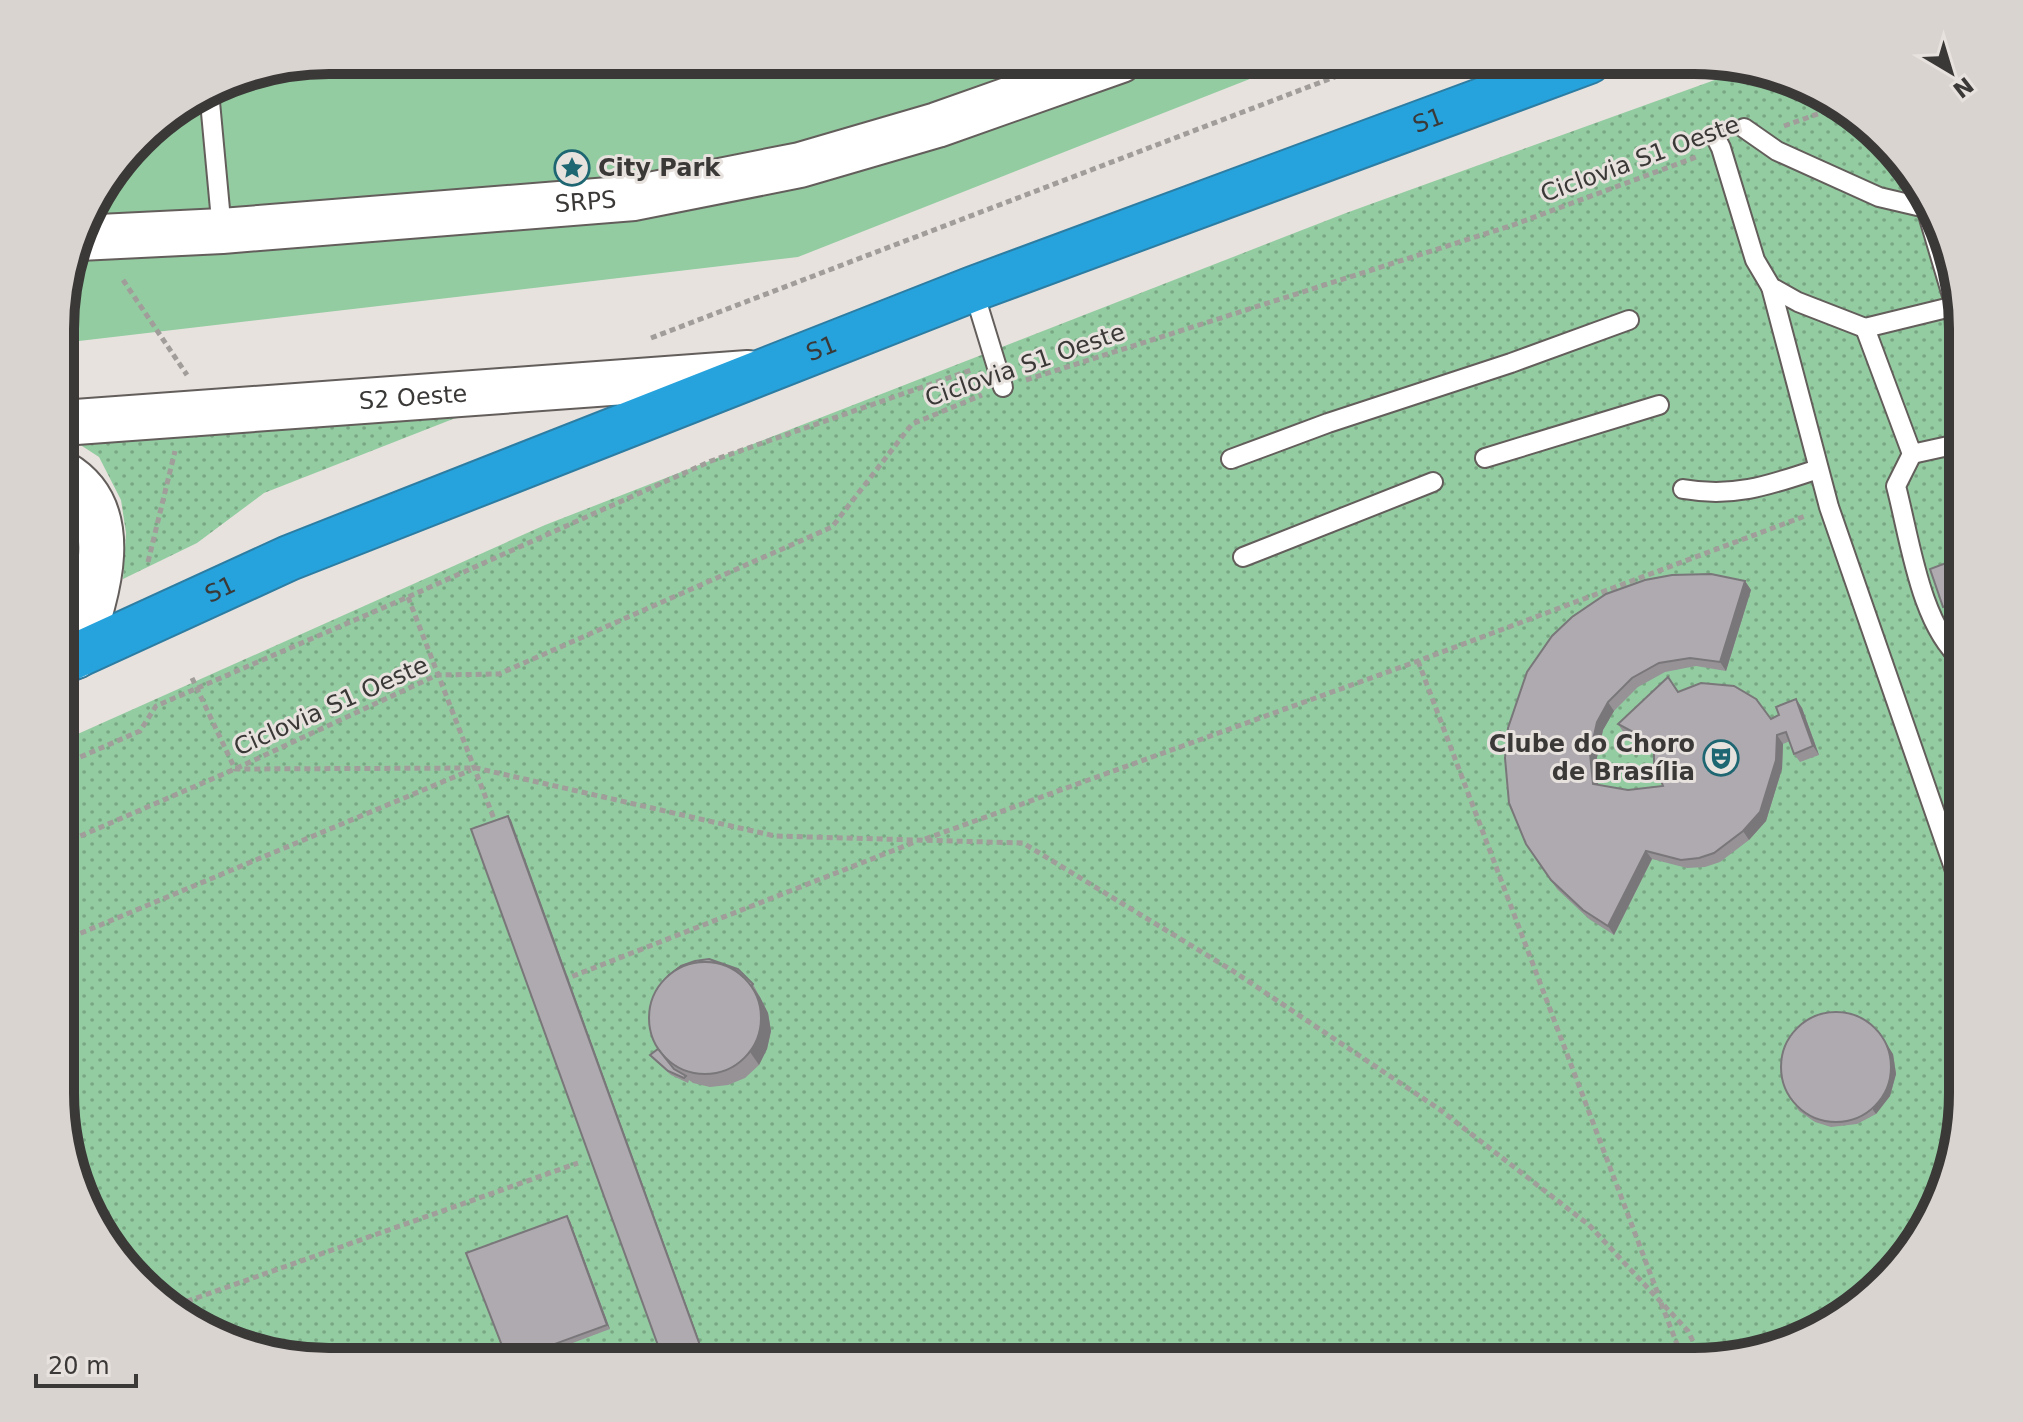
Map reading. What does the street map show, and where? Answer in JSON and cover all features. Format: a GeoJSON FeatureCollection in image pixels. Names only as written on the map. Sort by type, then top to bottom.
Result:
{"type":"FeatureCollection","features":[{"type":"Feature","properties":{"kind":"highway","name":"S1"},"geometry":{"type":"LineString","coordinates":[[74,657],[289,558],[973,289],[1551,75]]}},
{"type":"Feature","properties":{"kind":"main road","name":"SRPS"},"geometry":{"type":"LineString","coordinates":[[91,237],[222,231],[634,198],[816,161],[937,125],[1080,75]]}},
{"type":"Feature","properties":{"kind":"main road","name":"S2 Oeste"},"geometry":{"type":"LineString","coordinates":[[74,419],[181,386],[762,372]]}},
{"type":"Feature","properties":{"kind":"main road"},"geometry":{"type":"LineString","coordinates":[[74,484],[86,495],[98,518],[102,547],[93,607],[74,647]]}},
{"type":"Feature","properties":{"kind":"lane"},"geometry":{"type":"LineString","coordinates":[[210,103],[222,231]]}},
{"type":"Feature","properties":{"kind":"lane"},"geometry":{"type":"LineString","coordinates":[[1750,132],[1777,151],[1879,197],[1916,204]]}},
{"type":"Feature","properties":{"kind":"lane"},"geometry":{"type":"LineString","coordinates":[[1718,142],[1755,260],[1771,287],[1829,507],[1948,851]]}},
{"type":"Feature","properties":{"kind":"lane"},"geometry":{"type":"LineString","coordinates":[[1771,287],[1798,302],[1865,328],[1947,308]]}},
{"type":"Feature","properties":{"kind":"lane"},"geometry":{"type":"LineString","coordinates":[[973,289],[1003,387]]}},
{"type":"Feature","properties":{"kind":"lane"},"geometry":{"type":"LineString","coordinates":[[1231,459],[1629,320]]}},
{"type":"Feature","properties":{"kind":"lane"},"geometry":{"type":"LineString","coordinates":[[1865,328],[1912,454],[1896,486],[1929,613],[1948,647]]}},
{"type":"Feature","properties":{"kind":"lane"},"geometry":{"type":"LineString","coordinates":[[1485,458],[1659,405]]}},
{"type":"Feature","properties":{"kind":"lane"},"geometry":{"type":"LineString","coordinates":[[1912,454],[1948,446]]}},
{"type":"Feature","properties":{"kind":"lane"},"geometry":{"type":"LineString","coordinates":[[1683,489],[1704,493],[1755,490],[1818,469]]}},
{"type":"Feature","properties":{"kind":"lane"},"geometry":{"type":"LineString","coordinates":[[1243,557],[1433,482]]}},
{"type":"Feature","properties":{"kind":"path"},"geometry":{"type":"LineString","coordinates":[[639,339],[654,338],[1341,75]]}},
{"type":"Feature","properties":{"kind":"path","name":"Ciclovia S1 Oeste"},"geometry":{"type":"LineString","coordinates":[[1750,132],[1825,110]]}},
{"type":"Feature","properties":{"kind":"path","name":"Ciclovia S1 Oeste"},"geometry":{"type":"LineString","coordinates":[[75,839],[235,769],[437,675],[499,674],[832,527],[912,424],[1003,387],[1513,225],[1718,142]]}},
{"type":"Feature","properties":{"kind":"path"},"geometry":{"type":"LineString","coordinates":[[123,280],[181,386],[148,562]]}},
{"type":"Feature","properties":{"kind":"path"},"geometry":{"type":"LineString","coordinates":[[75,760],[140,731],[156,706],[711,461],[997,361]]}},
{"type":"Feature","properties":{"kind":"path"},"geometry":{"type":"LineString","coordinates":[[553,984],[920,840],[1418,661],[1829,507]]}},
{"type":"Feature","properties":{"kind":"path"},"geometry":{"type":"LineString","coordinates":[[408,597],[496,826]]}},
{"type":"Feature","properties":{"kind":"path"},"geometry":{"type":"LineString","coordinates":[[1418,661],[1679,1348]]}},
{"type":"Feature","properties":{"kind":"path"},"geometry":{"type":"LineString","coordinates":[[192,678],[235,769],[476,768],[775,836],[1023,843],[1233,971],[1452,1118],[1589,1225],[1659,1297],[1688,1331],[1696,1348]]}},
{"type":"Feature","properties":{"kind":"path"},"geometry":{"type":"LineString","coordinates":[[75,936],[476,768]]}},
{"type":"Feature","properties":{"kind":"path"},"geometry":{"type":"LineString","coordinates":[[184,1302],[578,1163]]}},
{"type":"Feature","properties":{"kind":"green space","name":"City Park"},"geometry":{"type":"Polygon","coordinates":[[[329,74],[1261,75],[798,257],[74,342],[76,296],[83,263],[93,231],[117,187],[137,161],[174,127],[216,100],[263,83],[296,76],[329,74]]]}},
{"type":"Feature","properties":{"kind":"green space"},"geometry":{"type":"Polygon","coordinates":[[[1724,77],[1792,93],[1822,108],[1849,127],[1886,161],[1923,216],[1940,263],[1948,312],[1948,1110],[1944,1143],[1930,1191],[1915,1221],[1896,1248],[1862,1285],[1807,1322],[1776,1334],[1744,1343],[1694,1348],[312,1347],[279,1343],[231,1329],[201,1314],[174,1295],[137,1261],[108,1221],[93,1191],[79,1143],[75,1110],[75,735],[545,525],[1346,213],[1724,77]]]}},
{"type":"Feature","properties":{"kind":"green space"},"geometry":{"type":"Polygon","coordinates":[[[547,398],[453,419],[264,493],[197,543],[123,579],[126,533],[121,500],[99,457],[74,441],[74,432],[547,398]]]}},
{"type":"Feature","properties":{"kind":"building"},"geometry":{"type":"Polygon","coordinates":[[[1948,562],[1948,605],[1943,607],[1930,569],[1948,562]]]}},
{"type":"Feature","properties":{"kind":"building","name":"Clube do Choro de Brasília"},"geometry":{"type":"Polygon","coordinates":[[[1711,574],[1745,581],[1720,662],[1690,658],[1659,663],[1632,678],[1608,702],[1597,722],[1590,753],[1593,784],[1628,790],[1663,786],[1654,763],[1654,743],[1618,724],[1668,677],[1678,692],[1701,683],[1734,686],[1756,699],[1771,719],[1779,715],[1776,707],[1796,699],[1813,746],[1794,754],[1786,732],[1777,735],[1776,760],[1760,812],[1743,831],[1714,853],[1681,860],[1646,851],[1608,926],[1583,910],[1551,880],[1526,844],[1509,803],[1505,758],[1508,728],[1527,672],[1552,636],[1572,617],[1606,594],[1645,580],[1672,575],[1711,574]]]}},
{"type":"Feature","properties":{"kind":"building"},"geometry":{"type":"Polygon","coordinates":[[[508,816],[701,1347],[659,1347],[471,829],[508,816]]]}},
{"type":"Feature","properties":{"kind":"building"},"geometry":{"type":"Polygon","coordinates":[[[709,959],[738,969],[753,984],[751,986],[737,971],[720,963],[701,962],[683,967],[668,976],[681,966],[709,959]]]}},
{"type":"Feature","properties":{"kind":"building"},"geometry":{"type":"Polygon","coordinates":[[[705,962],[726,966],[744,979],[757,997],[761,1018],[757,1039],[744,1057],[726,1070],[705,1074],[684,1070],[666,1057],[653,1039],[649,1018],[653,997],[666,979],[684,966],[705,962]]]}},
{"type":"Feature","properties":{"kind":"building"},"geometry":{"type":"Polygon","coordinates":[[[1836,1012],[1857,1016],[1875,1028],[1887,1046],[1891,1067],[1887,1088],[1875,1106],[1857,1118],[1836,1122],[1815,1118],[1797,1106],[1785,1088],[1781,1067],[1785,1046],[1797,1028],[1815,1016],[1836,1012]]]}},
{"type":"Feature","properties":{"kind":"building"},"geometry":{"type":"Polygon","coordinates":[[[658,1049],[674,1069],[686,1076],[684,1078],[668,1071],[650,1055],[658,1049]]]}},
{"type":"Feature","properties":{"kind":"building"},"geometry":{"type":"Polygon","coordinates":[[[567,1216],[607,1325],[546,1347],[503,1347],[466,1253],[567,1216]]]}},
{"type":"Feature","properties":{"kind":"place","name":"City Park"},"geometry":{"type":"Point","coordinates":[572,168]}},
{"type":"Feature","properties":{"kind":"place","name":"Clube do Choro de Brasília"},"geometry":{"type":"Point","coordinates":[1721,758]}}]}
